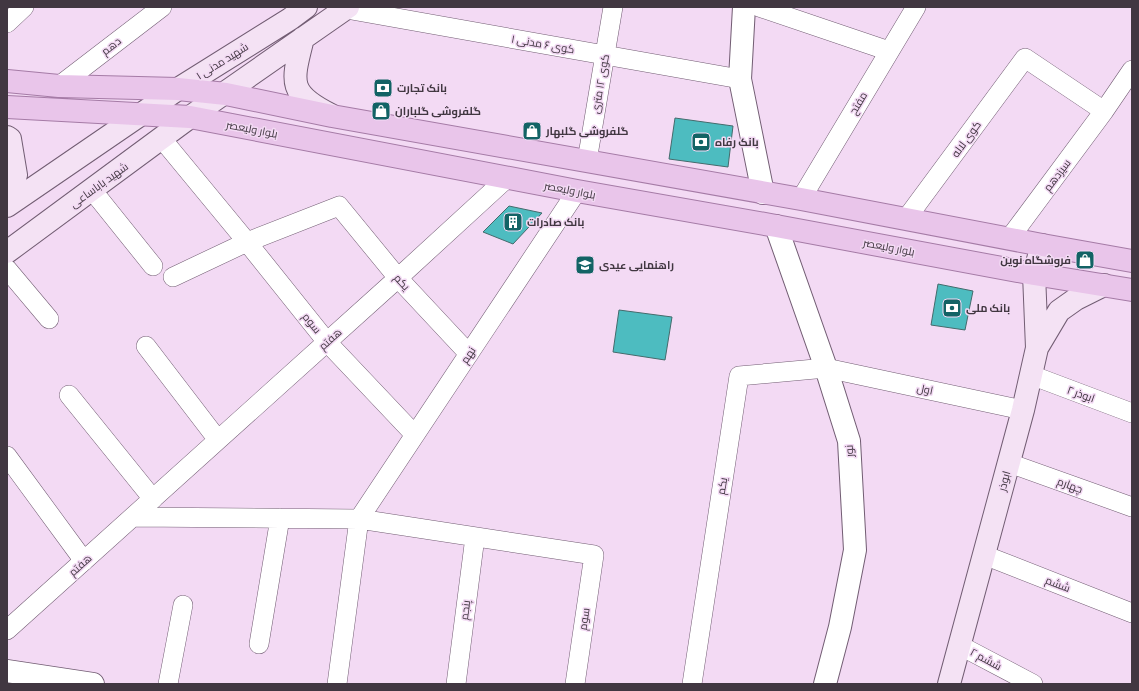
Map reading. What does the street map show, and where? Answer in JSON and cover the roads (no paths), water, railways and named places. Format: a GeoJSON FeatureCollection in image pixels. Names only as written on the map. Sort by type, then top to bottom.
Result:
{"type":"FeatureCollection","features":[{"type":"Feature","properties":{"kind":"main road"},"geometry":{"type":"LineString","coordinates":[[190,117],[226,94],[347,8]]}},
{"type":"Feature","properties":{"kind":"main road","name":"شهید مدنی ۱"},"geometry":{"type":"LineString","coordinates":[[139,115],[293,11]]}},
{"type":"Feature","properties":{"kind":"main road"},"geometry":{"type":"LineString","coordinates":[[303,38],[296,66],[295,83],[299,93],[307,101],[316,108],[332,116]]}},
{"type":"Feature","properties":{"kind":"main road"},"geometry":{"type":"LineString","coordinates":[[7,81],[60,86],[178,89],[226,94],[332,116],[801,199],[1132,261]]}},
{"type":"Feature","properties":{"kind":"main road","name":"بلوار ولیعصر"},"geometry":{"type":"LineString","coordinates":[[7,107],[190,117],[577,191],[1034,274],[1132,290]]}},
{"type":"Feature","properties":{"kind":"main road"},"geometry":{"type":"LineString","coordinates":[[7,206],[139,115]]}},
{"type":"Feature","properties":{"kind":"main road","name":"شهید باباساعی"},"geometry":{"type":"LineString","coordinates":[[7,252],[190,117]]}},
{"type":"Feature","properties":{"kind":"main road"},"geometry":{"type":"LineString","coordinates":[[7,137],[10,139],[16,175],[7,199]]}},
{"type":"Feature","properties":{"kind":"main road"},"geometry":{"type":"LineString","coordinates":[[764,193],[776,226]]}},
{"type":"Feature","properties":{"kind":"main road","name":"ابوذر"},"geometry":{"type":"LineString","coordinates":[[949,684],[1023,410],[1037,348],[1034,274],[1042,245]]}},
{"type":"Feature","properties":{"kind":"main road"},"geometry":{"type":"LineString","coordinates":[[1037,348],[1059,311],[1076,299],[1104,285]]}},
{"type":"Feature","properties":{"kind":"street"},"geometry":{"type":"LineString","coordinates":[[7,23],[24,7]]}},
{"type":"Feature","properties":{"kind":"street","name":"دهم"},"geometry":{"type":"LineString","coordinates":[[60,86],[162,7]]}},
{"type":"Feature","properties":{"kind":"street","name":"کوی ۱۲ متری"},"geometry":{"type":"LineString","coordinates":[[588,161],[614,7]]}},
{"type":"Feature","properties":{"kind":"street"},"geometry":{"type":"LineString","coordinates":[[744,7],[740,78],[764,193]]}},
{"type":"Feature","properties":{"kind":"street"},"geometry":{"type":"LineString","coordinates":[[759,7],[889,51]]}},
{"type":"Feature","properties":{"kind":"street","name":"مفتح"},"geometry":{"type":"LineString","coordinates":[[801,199],[916,7]]}},
{"type":"Feature","properties":{"kind":"street","name":"کوی ۶ مدنی ۱"},"geometry":{"type":"LineString","coordinates":[[347,8],[740,78]]}},
{"type":"Feature","properties":{"kind":"street","name":"کوی لاله"},"geometry":{"type":"LineString","coordinates":[[906,219],[1025,58],[1104,111]]}},
{"type":"Feature","properties":{"kind":"street","name":"سیزدهم"},"geometry":{"type":"LineString","coordinates":[[1009,239],[1104,111],[1132,70]]}},
{"type":"Feature","properties":{"kind":"street","name":"سوم"},"geometry":{"type":"LineString","coordinates":[[162,139],[327,342],[415,435]]}},
{"type":"Feature","properties":{"kind":"street","name":"هفتم"},"geometry":{"type":"LineString","coordinates":[[10,621],[84,561],[507,178]]}},
{"type":"Feature","properties":{"kind":"street"},"geometry":{"type":"LineString","coordinates":[[92,190],[153,266]]}},
{"type":"Feature","properties":{"kind":"street","name":"نهم"},"geometry":{"type":"LineString","coordinates":[[359,519],[577,191]]}},
{"type":"Feature","properties":{"kind":"street","name":"یکم"},"geometry":{"type":"LineString","coordinates":[[247,242],[339,206],[398,278],[469,354]]}},
{"type":"Feature","properties":{"kind":"street","name":"نور"},"geometry":{"type":"LineString","coordinates":[[776,226],[826,368],[849,441],[855,550],[840,627],[825,684]]}},
{"type":"Feature","properties":{"kind":"street"},"geometry":{"type":"LineString","coordinates":[[173,277],[247,242]]}},
{"type":"Feature","properties":{"kind":"street"},"geometry":{"type":"LineString","coordinates":[[7,269],[49,319]]}},
{"type":"Feature","properties":{"kind":"street"},"geometry":{"type":"LineString","coordinates":[[146,346],[218,440]]}},
{"type":"Feature","properties":{"kind":"street","name":"یکم"},"geometry":{"type":"LineString","coordinates":[[692,684],[739,376],[826,368]]}},
{"type":"Feature","properties":{"kind":"street","name":"اول"},"geometry":{"type":"LineString","coordinates":[[826,368],[1023,410]]}},
{"type":"Feature","properties":{"kind":"street","name":"۲ ابوذر"},"geometry":{"type":"LineString","coordinates":[[1031,375],[1132,413]]}},
{"type":"Feature","properties":{"kind":"street"},"geometry":{"type":"LineString","coordinates":[[69,395],[152,499]]}},
{"type":"Feature","properties":{"kind":"street"},"geometry":{"type":"LineString","coordinates":[[7,456],[84,561]]}},
{"type":"Feature","properties":{"kind":"street","name":"چهارم"},"geometry":{"type":"LineString","coordinates":[[1009,463],[1132,507]]}},
{"type":"Feature","properties":{"kind":"street"},"geometry":{"type":"LineString","coordinates":[[133,517],[359,519],[475,537]]}},
{"type":"Feature","properties":{"kind":"street"},"geometry":{"type":"LineString","coordinates":[[259,644],[280,518]]}},
{"type":"Feature","properties":{"kind":"street"},"geometry":{"type":"LineString","coordinates":[[337,684],[359,519]]}},
{"type":"Feature","properties":{"kind":"street","name":"سوم"},"geometry":{"type":"LineString","coordinates":[[475,537],[594,554],[575,684]]}},
{"type":"Feature","properties":{"kind":"street","name":"پنجم"},"geometry":{"type":"LineString","coordinates":[[456,684],[475,537]]}},
{"type":"Feature","properties":{"kind":"street","name":"ششم"},"geometry":{"type":"LineString","coordinates":[[984,555],[1132,613]]}},
{"type":"Feature","properties":{"kind":"street"},"geometry":{"type":"LineString","coordinates":[[168,684],[183,605]]}},
{"type":"Feature","properties":{"kind":"street","name":"ششم ۲"},"geometry":{"type":"LineString","coordinates":[[959,645],[1033,684]]}},
{"type":"Feature","properties":{"kind":"street"},"geometry":{"type":"LineString","coordinates":[[7,670],[93,684]]}},
{"type":"Feature","properties":{"kind":"place","name":"بانک تجارت"},"geometry":{"type":"Point","coordinates":[383,88]}},
{"type":"Feature","properties":{"kind":"place","name":"گلفروشی گلباران"},"geometry":{"type":"Point","coordinates":[381,111]}},
{"type":"Feature","properties":{"kind":"place","name":"گلفروشی گلبهار"},"geometry":{"type":"Point","coordinates":[532,131]}},
{"type":"Feature","properties":{"kind":"place","name":"بانک رفاه"},"geometry":{"type":"Point","coordinates":[701,142]}},
{"type":"Feature","properties":{"kind":"place","name":"بانک صادرات"},"geometry":{"type":"Point","coordinates":[513,222]}},
{"type":"Feature","properties":{"kind":"place","name":"فروشگاه نوین"},"geometry":{"type":"Point","coordinates":[1085,260]}},
{"type":"Feature","properties":{"kind":"place","name":"راهنمایی عیدی"},"geometry":{"type":"Point","coordinates":[585,265]}},
{"type":"Feature","properties":{"kind":"place","name":"بانک ملی"},"geometry":{"type":"Point","coordinates":[952,308]}}]}
